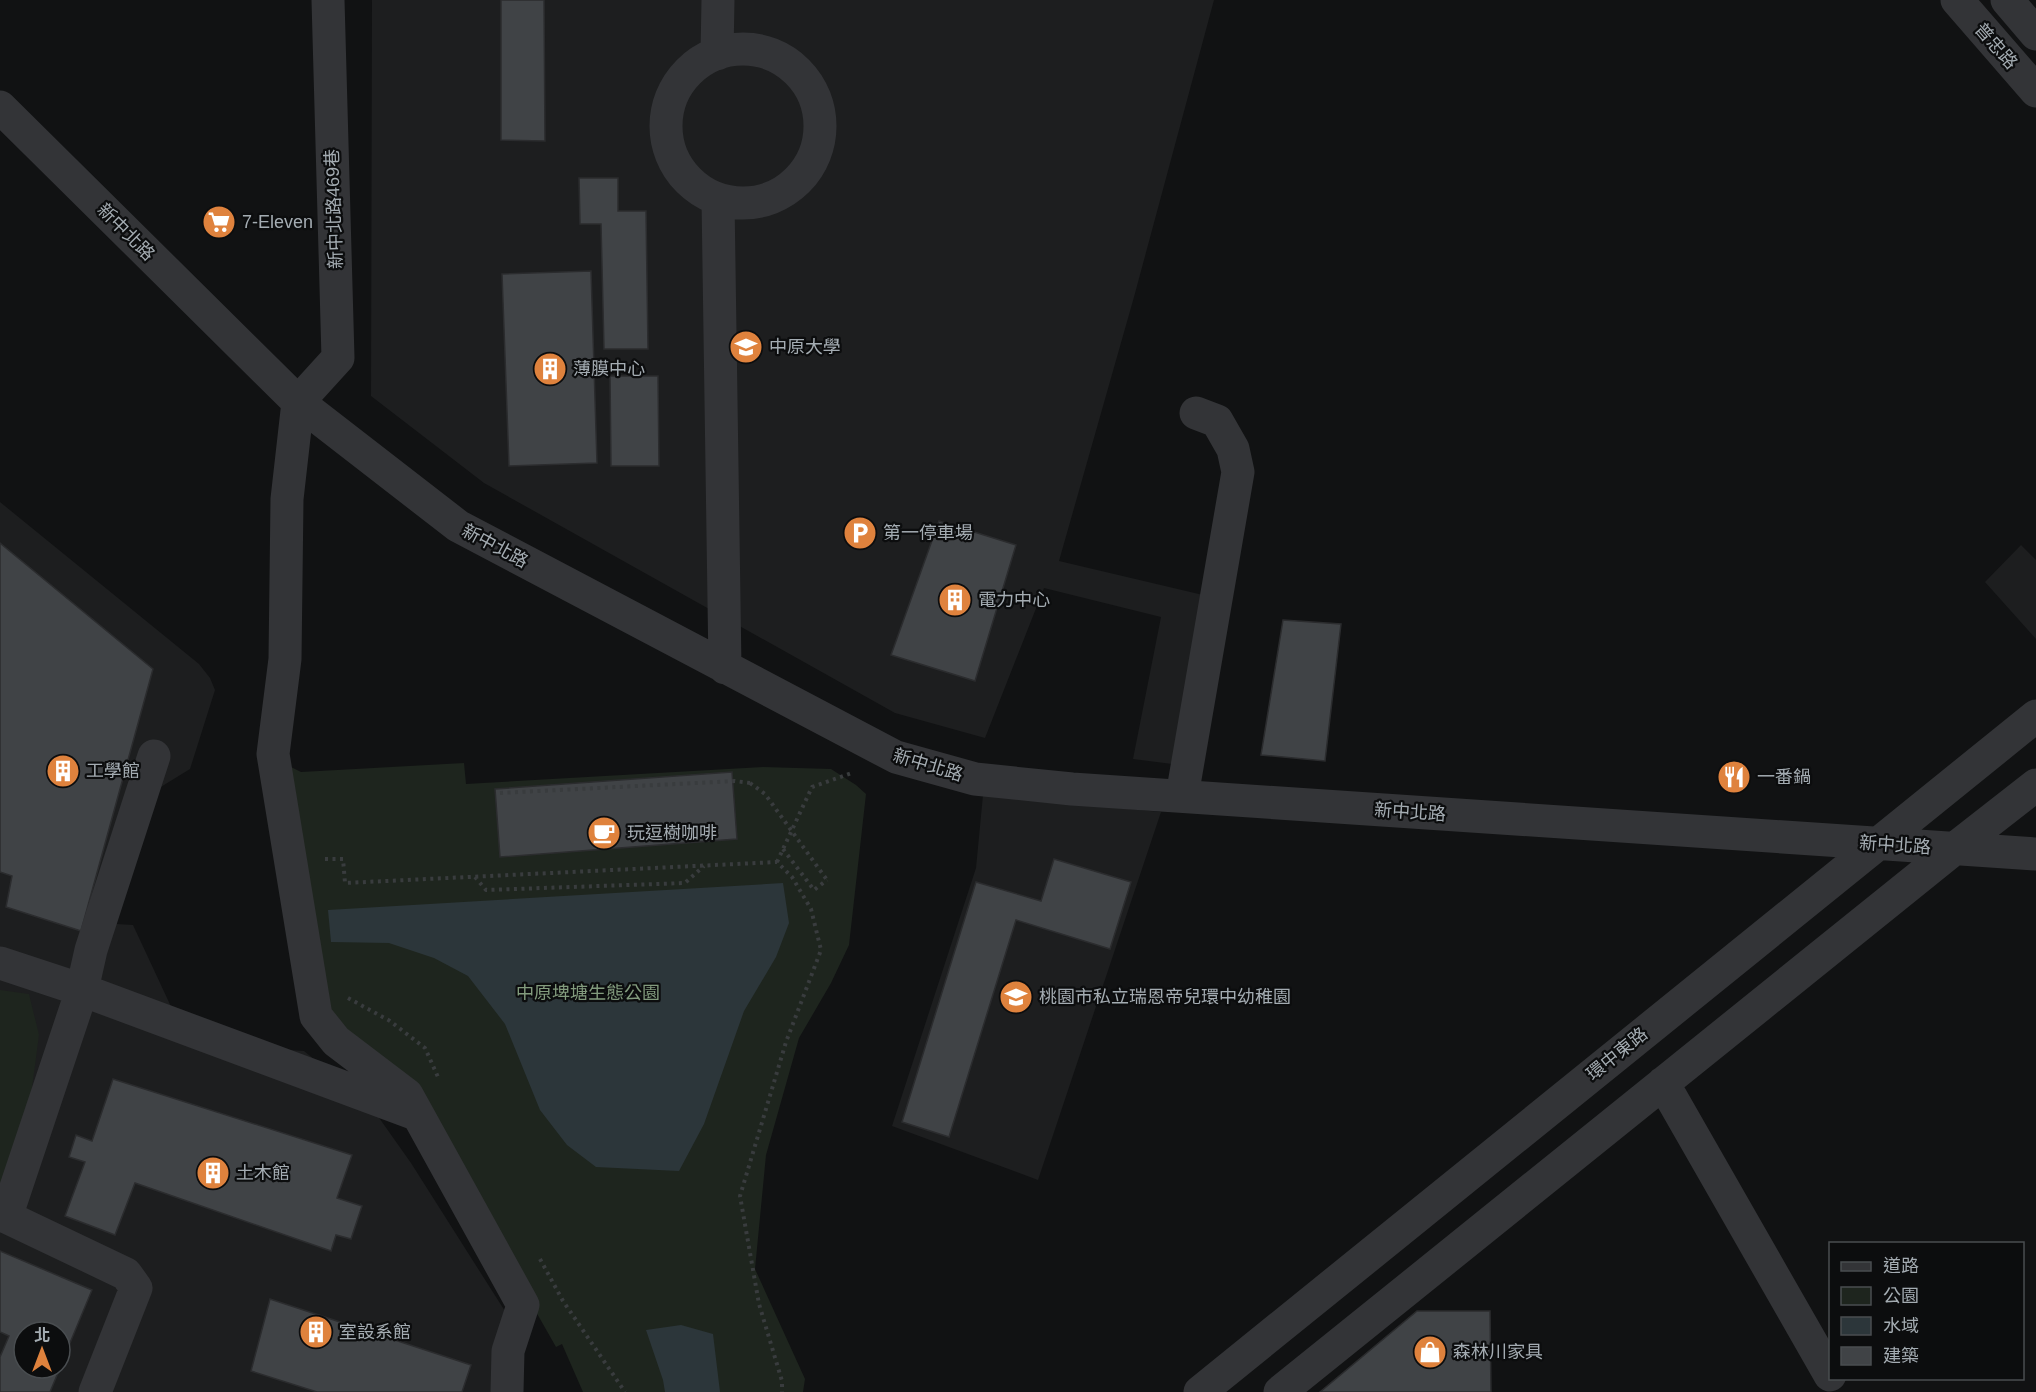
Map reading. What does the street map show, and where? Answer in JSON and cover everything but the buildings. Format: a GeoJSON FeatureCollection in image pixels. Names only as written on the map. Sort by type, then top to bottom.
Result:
{"type":"FeatureCollection","features":[{"type":"Feature","properties":{"kind":"street","name":"新中北路469巷"},"geometry":{"type":"LineString","coordinates":[[298,402],[338,358],[328,0]]}},
{"type":"Feature","properties":{"kind":"street"},"geometry":{"type":"LineString","coordinates":[[717,54],[718,0]]}},
{"type":"Feature","properties":{"kind":"street","name":"普忠路"},"geometry":{"type":"LineString","coordinates":[[1957,0],[2036,92]]}},
{"type":"Feature","properties":{"kind":"street"},"geometry":{"type":"LineString","coordinates":[[2007,0],[2036,34]]}},
{"type":"Feature","properties":{"kind":"street"},"geometry":{"type":"LineString","coordinates":[[734,49],[760,50],[784,60],[804,77],[816,99],[820,123],[818,148],[807,170],[790,188],[767,199],[743,203],[718,199],[695,187],[678,168],[668,144],[666,118],[673,93],[688,72],[717,54],[734,49]]}},
{"type":"Feature","properties":{"kind":"street","name":"新中北路"},"geometry":{"type":"LineString","coordinates":[[0,107],[298,402],[458,526],[896,758],[975,779],[1072,789],[2036,854]]}},
{"type":"Feature","properties":{"kind":"street"},"geometry":{"type":"LineString","coordinates":[[718,199],[726,668]]}},
{"type":"Feature","properties":{"kind":"street"},"geometry":{"type":"LineString","coordinates":[[298,402],[287,499],[285,659],[273,754],[316,1016],[336,1041],[407,1095],[523,1305],[508,1351],[507,1392]]}},
{"type":"Feature","properties":{"kind":"street"},"geometry":{"type":"LineString","coordinates":[[1182,796],[1238,472],[1233,448],[1216,421],[1196,413]]}},
{"type":"Feature","properties":{"kind":"street","name":"環中東路"},"geometry":{"type":"LineString","coordinates":[[1200,1392],[2036,716]]}},
{"type":"Feature","properties":{"kind":"street"},"geometry":{"type":"LineString","coordinates":[[95,1392],[136,1288],[126,1274],[3,1216],[82,990],[91,950],[154,756]]}},
{"type":"Feature","properties":{"kind":"street"},"geometry":{"type":"LineString","coordinates":[[1280,1392],[2036,785]]}},
{"type":"Feature","properties":{"kind":"street"},"geometry":{"type":"LineString","coordinates":[[0,963],[82,990],[417,1114]]}},
{"type":"Feature","properties":{"kind":"street"},"geometry":{"type":"LineString","coordinates":[[1663,1083],[1829,1372]]}},
{"type":"Feature","properties":{"kind":"path"},"geometry":{"type":"LineString","coordinates":[[777,862],[812,787],[854,772]]}},
{"type":"Feature","properties":{"kind":"path"},"geometry":{"type":"LineString","coordinates":[[500,793],[735,781],[750,783],[765,794],[827,880],[814,890],[783,849]]}},
{"type":"Feature","properties":{"kind":"path"},"geometry":{"type":"LineString","coordinates":[[322,859],[343,859],[345,884],[777,862],[792,877],[811,909],[820,950],[786,1042],[740,1196],[759,1304],[782,1381],[782,1392]]}},
{"type":"Feature","properties":{"kind":"path"},"geometry":{"type":"LineString","coordinates":[[475,877],[486,890],[685,883],[704,866]]}},
{"type":"Feature","properties":{"kind":"path"},"geometry":{"type":"LineString","coordinates":[[348,998],[390,1021],[425,1048],[442,1084]]}},
{"type":"Feature","properties":{"kind":"path"},"geometry":{"type":"LineString","coordinates":[[539,1259],[563,1300],[626,1392]]}},
{"type":"Feature","properties":{"kind":"shaded area","name":"中原大學"},"geometry":{"type":"Polygon","coordinates":[[[372,0],[1214,0],[1134,297],[1059,561],[1220,599],[1188,766],[1133,759],[1161,617],[1044,588],[985,738],[895,713],[484,483],[371,396],[372,0]]]}},
{"type":"Feature","properties":{"kind":"shaded area"},"geometry":{"type":"Polygon","coordinates":[[[0,502],[199,664],[210,678],[215,690],[190,769],[151,793],[100,923],[133,925],[188,1043],[304,1051],[370,1105],[411,1163],[515,1327],[503,1392],[0,1392],[0,502]]]}},
{"type":"Feature","properties":{"kind":"shaded area"},"geometry":{"type":"Polygon","coordinates":[[[2021,545],[2036,560],[2036,639],[1985,582],[2021,545]]]}},
{"type":"Feature","properties":{"kind":"shaded area","name":"桃園市私立瑞恩帝兒環中幼稚園"},"geometry":{"type":"Polygon","coordinates":[[[983,795],[1161,812],[1038,1180],[892,1126],[976,868],[983,795]]]}},
{"type":"Feature","properties":{"kind":"green space","name":"中原埤塘生態公園"},"geometry":{"type":"Polygon","coordinates":[[[283,763],[301,772],[464,763],[466,784],[763,767],[831,769],[866,794],[849,945],[831,983],[799,1038],[766,1155],[755,1269],[805,1379],[803,1392],[583,1392],[562,1344],[556,1347],[514,1273],[388,1081],[323,1035],[283,763]]]}},
{"type":"Feature","properties":{"kind":"green space"},"geometry":{"type":"Polygon","coordinates":[[[0,990],[29,994],[39,1035],[30,1103],[0,1193],[0,990]]]}},
{"type":"Feature","properties":{"kind":"water"},"geometry":{"type":"Polygon","coordinates":[[[783,883],[789,923],[776,957],[744,1011],[704,1124],[679,1171],[596,1167],[567,1145],[540,1110],[505,1024],[468,976],[434,958],[389,943],[331,942],[328,910],[783,883]]]}},
{"type":"Feature","properties":{"kind":"water"},"geometry":{"type":"Polygon","coordinates":[[[681,1325],[713,1334],[720,1392],[665,1392],[646,1330],[681,1325]]]}},
{"type":"Feature","properties":{"kind":"place","name":"7-Eleven"},"geometry":{"type":"Point","coordinates":[219,222]}},
{"type":"Feature","properties":{"kind":"place","name":"中原大學"},"geometry":{"type":"Point","coordinates":[746,347]}},
{"type":"Feature","properties":{"kind":"place","name":"薄膜中心"},"geometry":{"type":"Point","coordinates":[550,369]}},
{"type":"Feature","properties":{"kind":"place","name":"第一停車場"},"geometry":{"type":"Point","coordinates":[860,533]}},
{"type":"Feature","properties":{"kind":"place","name":"電力中心"},"geometry":{"type":"Point","coordinates":[955,600]}},
{"type":"Feature","properties":{"kind":"place","name":"工學館"},"geometry":{"type":"Point","coordinates":[63,771]}},
{"type":"Feature","properties":{"kind":"place","name":"一番鍋"},"geometry":{"type":"Point","coordinates":[1734,777]}},
{"type":"Feature","properties":{"kind":"place","name":"玩逗樹咖啡"},"geometry":{"type":"Point","coordinates":[604,833]}},
{"type":"Feature","properties":{"kind":"place","name":"桃園市私立瑞恩帝兒環中幼稚園"},"geometry":{"type":"Point","coordinates":[1016,997]}},
{"type":"Feature","properties":{"kind":"place","name":"土木館"},"geometry":{"type":"Point","coordinates":[213,1173]}},
{"type":"Feature","properties":{"kind":"place","name":"室設系館"},"geometry":{"type":"Point","coordinates":[316,1332]}},
{"type":"Feature","properties":{"kind":"place","name":"森林川家具"},"geometry":{"type":"Point","coordinates":[1430,1352]}}]}
